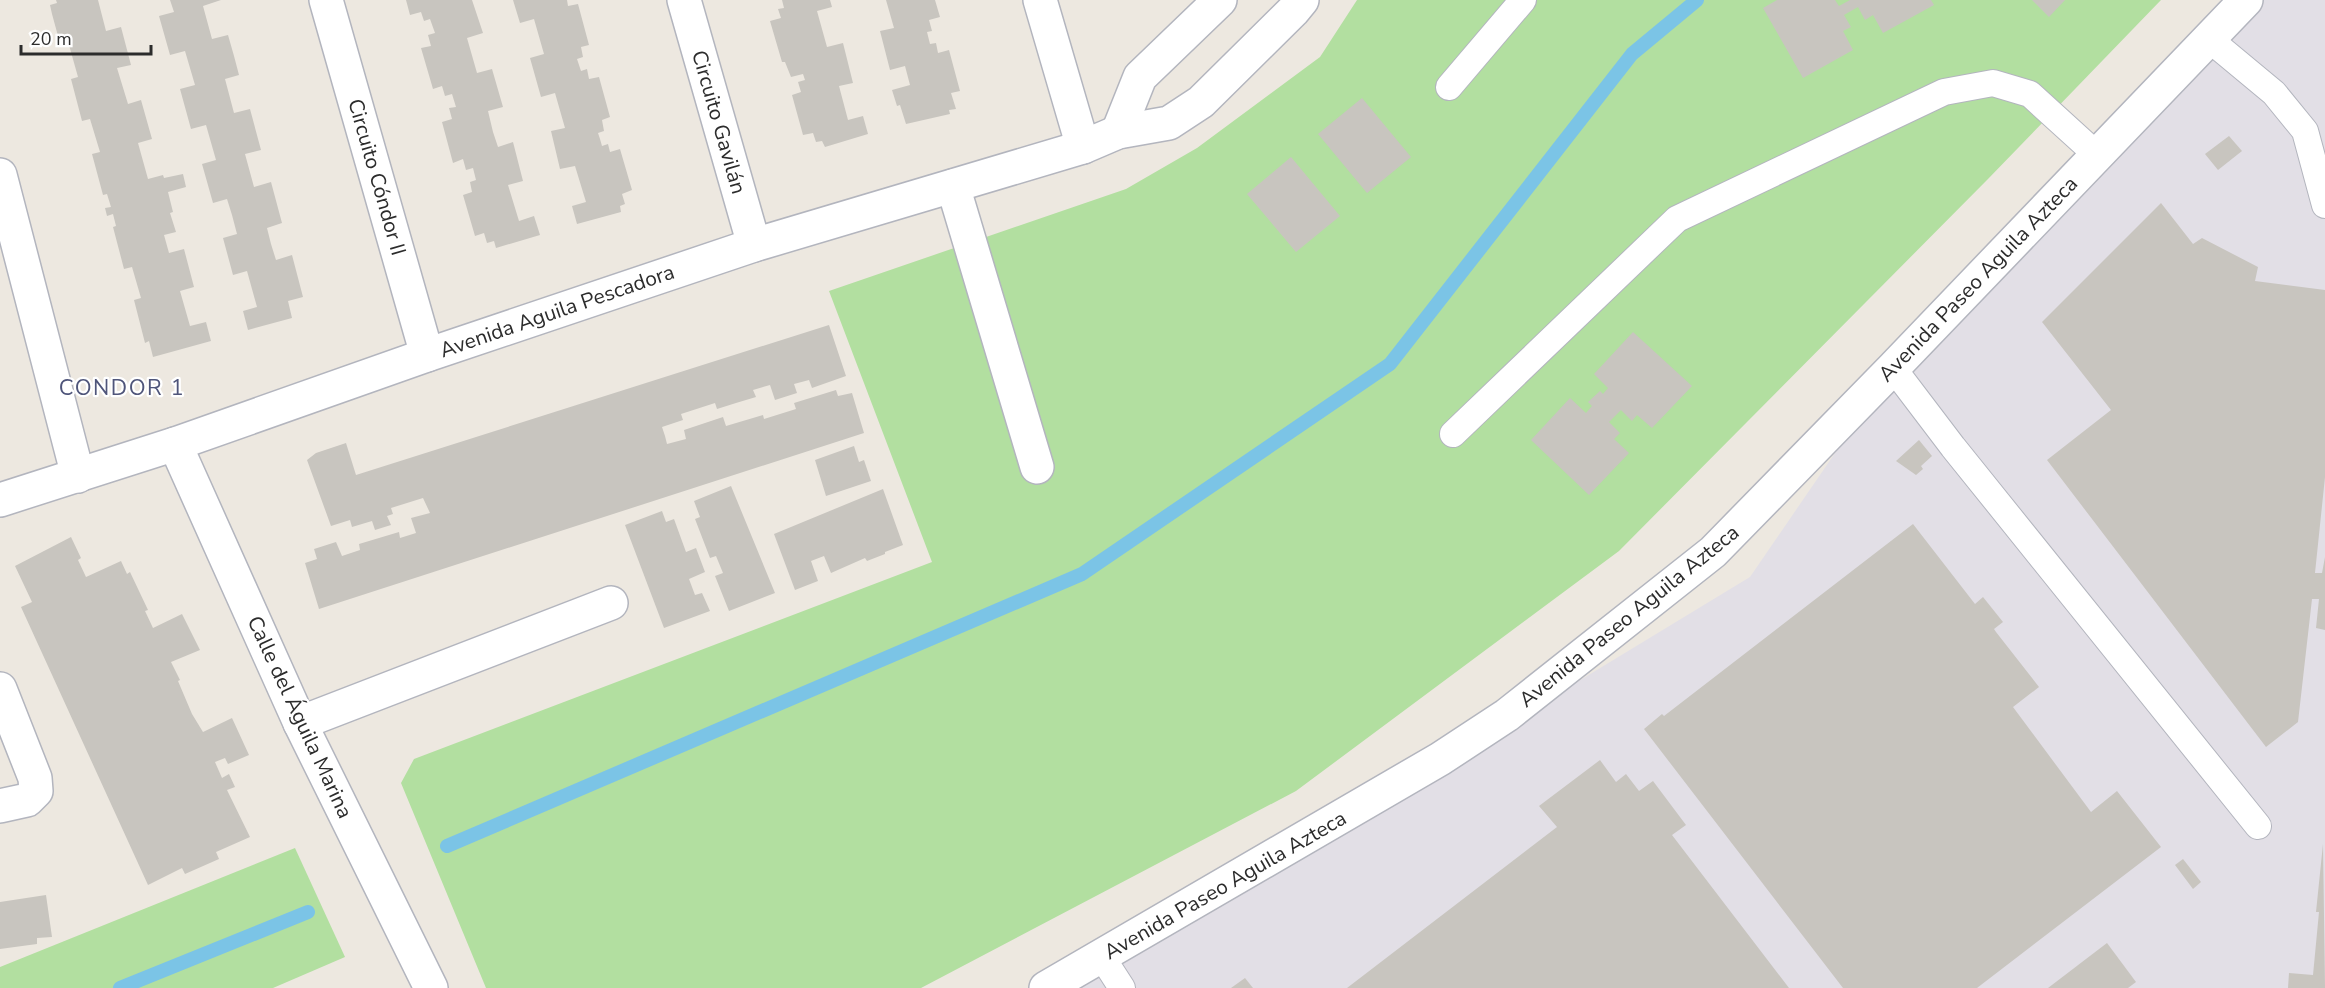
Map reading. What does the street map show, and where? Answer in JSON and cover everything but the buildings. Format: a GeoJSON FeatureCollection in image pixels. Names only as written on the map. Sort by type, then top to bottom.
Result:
{"type":"FeatureCollection","features":[{"type":"Feature","properties":{"kind":"street","name":"Circuito Cóndor II"},"geometry":{"type":"LineString","coordinates":[[326,0],[427,355]]}},
{"type":"Feature","properties":{"kind":"street","name":"Circuito Gavilán"},"geometry":{"type":"LineString","coordinates":[[684,0],[754,245]]}},
{"type":"Feature","properties":{"kind":"street"},"geometry":{"type":"LineString","coordinates":[[1040,0],[1083,147]]}},
{"type":"Feature","properties":{"kind":"street"},"geometry":{"type":"LineString","coordinates":[[1118,132],[1140,77],[1220,0]]}},
{"type":"Feature","properties":{"kind":"street","name":"Avenida Aguila Pescadora"},"geometry":{"type":"LineString","coordinates":[[0,500],[175,444],[427,355],[754,245],[1083,147],[1118,132],[1169,123],[1185,113],[1218,85],[1302,0]]}},
{"type":"Feature","properties":{"kind":"street","name":"Avenida Paseo Aguila Azteca"},"geometry":{"type":"LineString","coordinates":[[1046,988],[1440,759],[1507,715],[1713,552],[2246,0]]}},
{"type":"Feature","properties":{"kind":"street"},"geometry":{"type":"LineString","coordinates":[[0,175],[78,476]]}},
{"type":"Feature","properties":{"kind":"street"},"geometry":{"type":"LineString","coordinates":[[952,186],[1037,467]]}},
{"type":"Feature","properties":{"kind":"street","name":"Calle del Águila Marina"},"geometry":{"type":"LineString","coordinates":[[175,444],[300,723],[431,988]]}},
{"type":"Feature","properties":{"kind":"street"},"geometry":{"type":"LineString","coordinates":[[300,723],[611,603]]}},
{"type":"Feature","properties":{"kind":"street"},"geometry":{"type":"LineString","coordinates":[[0,689],[35,778],[36,791],[27,800],[0,806]]}},
{"type":"Feature","properties":{"kind":"lane"},"geometry":{"type":"LineString","coordinates":[[1449,87],[1523,0]]}},
{"type":"Feature","properties":{"kind":"lane"},"geometry":{"type":"LineString","coordinates":[[2209,39],[2274,93],[2304,131],[2325,206]]}},
{"type":"Feature","properties":{"kind":"lane"},"geometry":{"type":"LineString","coordinates":[[1454,434],[1677,219],[1944,92],[1993,84],[2030,94],[2097,155]]}},
{"type":"Feature","properties":{"kind":"lane"},"geometry":{"type":"LineString","coordinates":[[1893,368],[2258,826]]}},
{"type":"Feature","properties":{"kind":"lane"},"geometry":{"type":"LineString","coordinates":[[1102,957],[1122,988]]}},
{"type":"Feature","properties":{"kind":"shaded area"},"geometry":{"type":"Polygon","coordinates":[[[2250,0],[2325,0],[2325,988],[1058,988],[1442,764],[1750,577],[1892,370],[2250,0]]]}},
{"type":"Feature","properties":{"kind":"green space"},"geometry":{"type":"Polygon","coordinates":[[[1357,0],[2161,0],[1987,180],[1619,551],[1296,791],[921,988],[486,988],[401,783],[414,759],[932,562],[829,291],[1126,189],[1197,148],[1320,57],[1357,0]]]}},
{"type":"Feature","properties":{"kind":"green space"},"geometry":{"type":"Polygon","coordinates":[[[295,848],[345,957],[273,988],[0,988],[0,967],[295,848]]]}},
{"type":"Feature","properties":{"kind":"waterway"},"geometry":{"type":"LineString","coordinates":[[447,846],[1082,574],[1390,364],[1632,54],[1697,0]]}},
{"type":"Feature","properties":{"kind":"waterway"},"geometry":{"type":"LineString","coordinates":[[120,988],[308,912]]}},
{"type":"Feature","properties":{"kind":"district","name":"CONDOR 1"},"geometry":{"type":"Point","coordinates":[122,387]}}]}
